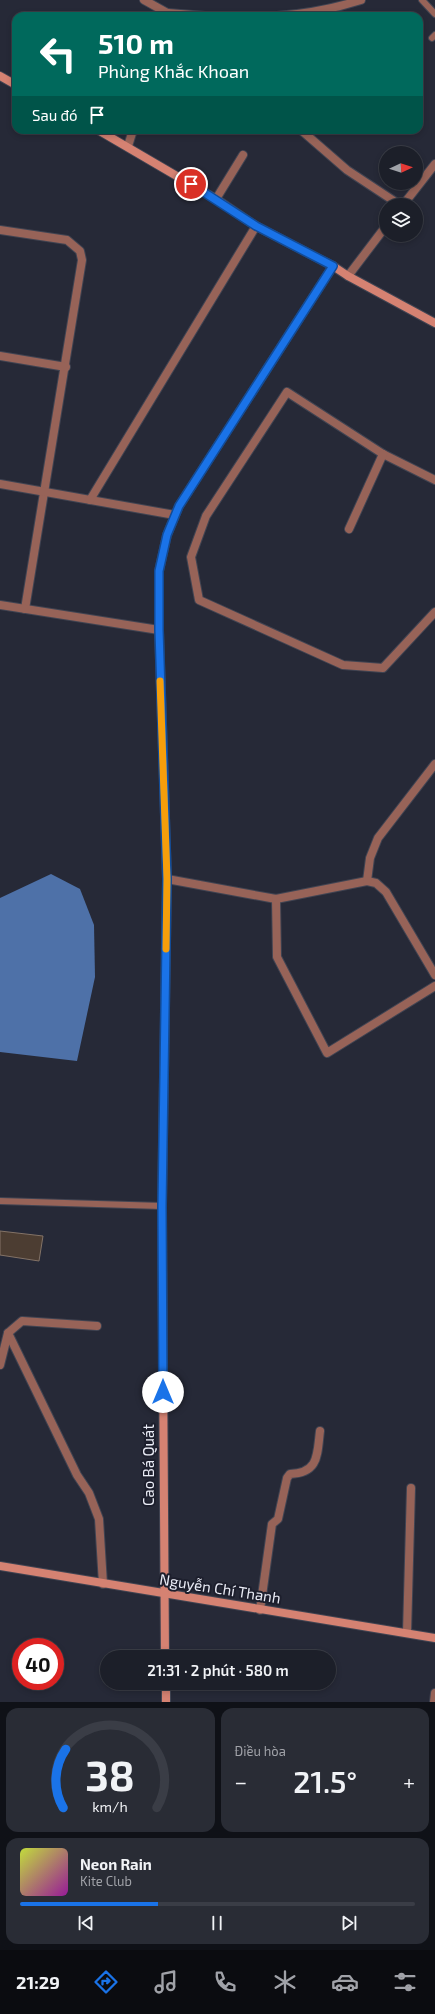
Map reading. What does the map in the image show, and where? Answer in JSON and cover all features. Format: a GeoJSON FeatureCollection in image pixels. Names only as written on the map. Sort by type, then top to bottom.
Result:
{"type":"FeatureCollection","features":[{"type":"Feature","properties":{"kind":"street"},"geometry":{"type":"LineString","coordinates":[[144,0],[164,12]]}},
{"type":"Feature","properties":{"kind":"street"},"geometry":{"type":"LineString","coordinates":[[315,12],[361,0]]}},
{"type":"Feature","properties":{"kind":"street"},"geometry":{"type":"LineString","coordinates":[[0,76],[12,83]]}},
{"type":"Feature","properties":{"kind":"street"},"geometry":{"type":"LineString","coordinates":[[106,134],[216,199],[256,226],[333,266],[348,276],[435,323]]}},
{"type":"Feature","properties":{"kind":"street"},"geometry":{"type":"LineString","coordinates":[[128,146],[132,134]]}},
{"type":"Feature","properties":{"kind":"street"},"geometry":{"type":"LineString","coordinates":[[306,134],[347,170],[389,198]]}},
{"type":"Feature","properties":{"kind":"street"},"geometry":{"type":"LineString","coordinates":[[216,199],[243,156]]}},
{"type":"Feature","properties":{"kind":"street"},"geometry":{"type":"LineString","coordinates":[[408,198],[435,164]]}},
{"type":"Feature","properties":{"kind":"street"},"geometry":{"type":"LineString","coordinates":[[90,500],[256,226]]}},
{"type":"Feature","properties":{"kind":"street"},"geometry":{"type":"LineString","coordinates":[[0,230],[67,240],[80,251],[82,260],[66,367],[25,609]]}},
{"type":"Feature","properties":{"kind":"street"},"geometry":{"type":"LineString","coordinates":[[348,276],[379,235]]}},
{"type":"Feature","properties":{"kind":"street","name":"Cao Bá Quát"},"geometry":{"type":"LineString","coordinates":[[165,1650],[163,1594],[162,1206],[167,879],[159,630],[159,571],[167,535],[179,506],[333,266]]}},
{"type":"Feature","properties":{"kind":"street"},"geometry":{"type":"LineString","coordinates":[[0,356],[66,367]]}},
{"type":"Feature","properties":{"kind":"street"},"geometry":{"type":"LineString","coordinates":[[435,480],[383,454],[288,392],[206,516],[191,557],[199,600],[343,665],[384,668],[435,612]]}},
{"type":"Feature","properties":{"kind":"street"},"geometry":{"type":"LineString","coordinates":[[349,529],[383,454]]}},
{"type":"Feature","properties":{"kind":"street"},"geometry":{"type":"LineString","coordinates":[[0,484],[175,515]]}},
{"type":"Feature","properties":{"kind":"street"},"geometry":{"type":"LineString","coordinates":[[0,605],[159,630]]}},
{"type":"Feature","properties":{"kind":"street"},"geometry":{"type":"LineString","coordinates":[[368,881],[370,858],[378,838],[435,764]]}},
{"type":"Feature","properties":{"kind":"street"},"geometry":{"type":"LineString","coordinates":[[167,879],[276,899],[368,881],[376,884],[386,892],[435,975]]}},
{"type":"Feature","properties":{"kind":"street"},"geometry":{"type":"LineString","coordinates":[[276,899],[277,958],[327,1053],[435,986]]}},
{"type":"Feature","properties":{"kind":"street"},"geometry":{"type":"LineString","coordinates":[[0,1365],[8,1333],[22,1321],[96,1326]]}},
{"type":"Feature","properties":{"kind":"street"},"geometry":{"type":"LineString","coordinates":[[8,1333],[76,1475],[92,1500],[99,1519],[103,1584]]}},
{"type":"Feature","properties":{"kind":"street"},"geometry":{"type":"LineString","coordinates":[[260,1610],[272,1524],[278,1519],[287,1478],[290,1474],[307,1471],[315,1463],[320,1431]]}},
{"type":"Feature","properties":{"kind":"street"},"geometry":{"type":"LineString","coordinates":[[408,1633],[411,1488]]}},
{"type":"Feature","properties":{"kind":"street","name":"Nguyễn Chí Thanh"},"geometry":{"type":"LineString","coordinates":[[0,1566],[435,1638]]}},
{"type":"Feature","properties":{"kind":"street"},"geometry":{"type":"LineString","coordinates":[[166,1690],[166,1702]]}},
{"type":"Feature","properties":{"kind":"street"},"geometry":{"type":"LineString","coordinates":[[434,1702],[435,1693]]}},
{"type":"Feature","properties":{"kind":"lane"},"geometry":{"type":"LineString","coordinates":[[422,0],[435,14]]}},
{"type":"Feature","properties":{"kind":"lane"},"geometry":{"type":"LineString","coordinates":[[0,1201],[162,1206]]}},
{"type":"Feature","properties":{"kind":"water"},"geometry":{"type":"Polygon","coordinates":[[[51,874],[80,889],[94,925],[95,977],[77,1061],[0,1052],[0,898],[51,874]]]}},
{"type":"Feature","properties":{"kind":"building"},"geometry":{"type":"Polygon","coordinates":[[[0,1231],[43,1236],[39,1261],[0,1255],[0,1231]]]}},
{"type":"Feature","properties":{"kind":"slow traffic"},"geometry":{"type":"LineString","coordinates":[[160,681],[167,879],[166,949]]}},
{"type":"Feature","properties":{"kind":"route"},"geometry":{"type":"LineString","coordinates":[[163,1392],[162,1206],[167,879],[159,630],[159,571],[167,535],[179,506],[333,266],[256,226],[191,184]]}}]}
